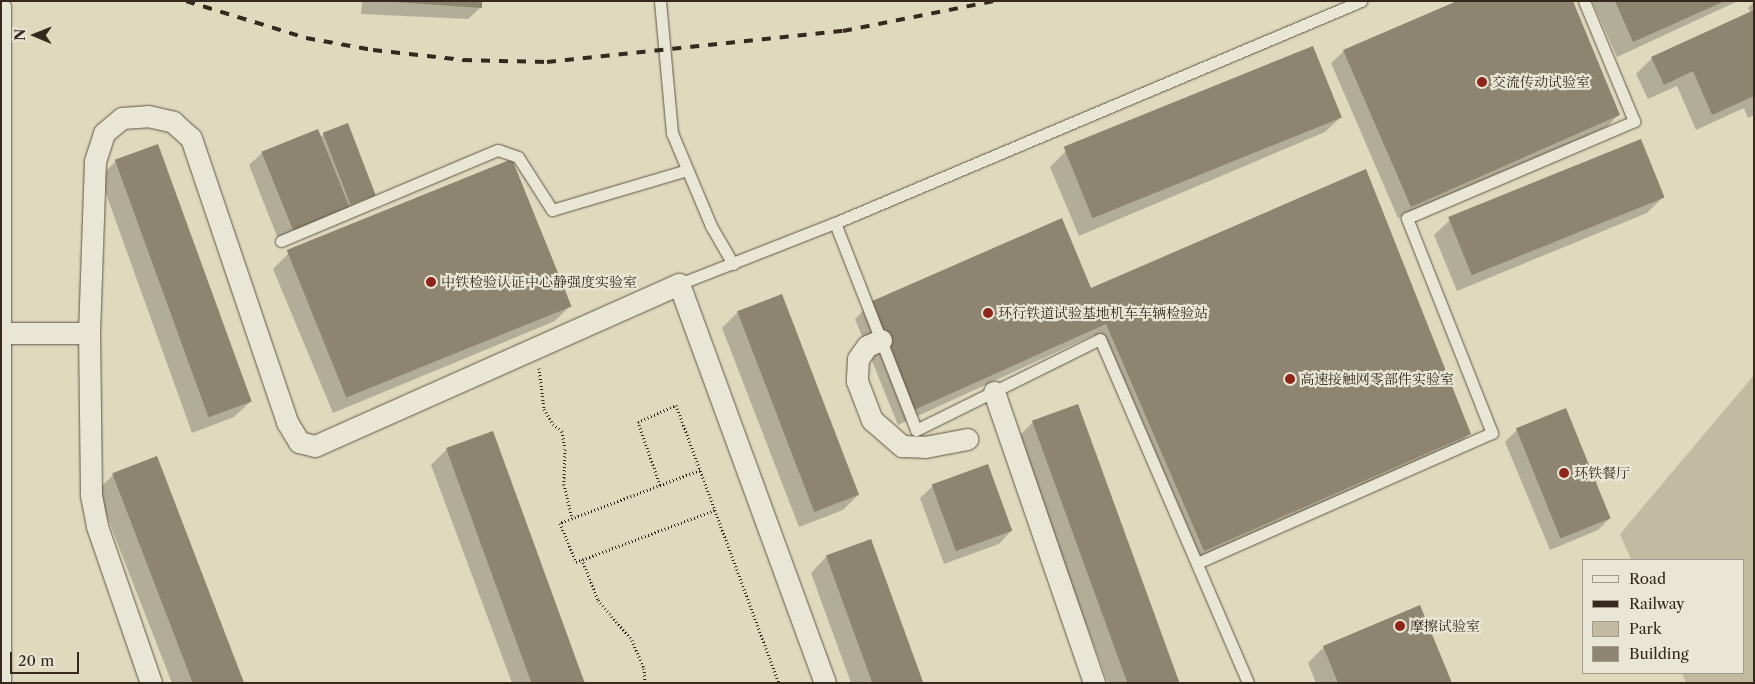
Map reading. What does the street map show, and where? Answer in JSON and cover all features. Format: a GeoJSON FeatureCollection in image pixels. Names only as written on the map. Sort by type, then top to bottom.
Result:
{"type":"FeatureCollection","features":[{"type":"Feature","properties":{"kind":"street"},"geometry":{"type":"LineString","coordinates":[[151,683],[97,526],[91,494],[89,333],[95,161],[104,133],[122,118],[148,116],[172,122],[191,138],[287,422],[299,442],[315,446],[679,284],[825,683]]}},
{"type":"Feature","properties":{"kind":"street"},"geometry":{"type":"LineString","coordinates":[[5,333],[89,333]]}},
{"type":"Feature","properties":{"kind":"street"},"geometry":{"type":"LineString","coordinates":[[881,340],[867,346],[858,359],[857,381],[872,420],[902,446],[924,447],[967,439]]}},
{"type":"Feature","properties":{"kind":"street"},"geometry":{"type":"LineString","coordinates":[[994,392],[1094,683]]}},
{"type":"Feature","properties":{"kind":"lane"},"geometry":{"type":"LineString","coordinates":[[660,1],[672,133],[711,226],[733,264]]}},
{"type":"Feature","properties":{"kind":"lane"},"geometry":{"type":"LineString","coordinates":[[679,284],[835,223],[1362,1]]}},
{"type":"Feature","properties":{"kind":"lane"},"geometry":{"type":"LineString","coordinates":[[1196,563],[1492,433],[1407,218],[1634,122],[1584,1]]}},
{"type":"Feature","properties":{"kind":"lane"},"geometry":{"type":"LineString","coordinates":[[3,5],[5,333],[4,683]]}},
{"type":"Feature","properties":{"kind":"lane"},"geometry":{"type":"LineString","coordinates":[[281,241],[498,150],[518,157],[552,210],[687,170]]}},
{"type":"Feature","properties":{"kind":"lane"},"geometry":{"type":"LineString","coordinates":[[835,223],[916,430],[1100,339],[1248,683]]}},
{"type":"Feature","properties":{"kind":"path"},"geometry":{"type":"LineString","coordinates":[[534,348],[544,386],[544,409],[552,424],[562,431],[565,449],[564,484],[573,518]]}},
{"type":"Feature","properties":{"kind":"path"},"geometry":{"type":"LineString","coordinates":[[660,485],[638,422],[676,406],[779,683]]}},
{"type":"Feature","properties":{"kind":"path"},"geometry":{"type":"LineString","coordinates":[[700,470],[560,523],[576,562],[715,510]]}},
{"type":"Feature","properties":{"kind":"path"},"geometry":{"type":"LineString","coordinates":[[582,559],[598,600],[632,640],[644,668],[645,683]]}},
{"type":"Feature","properties":{"kind":"green space"},"geometry":{"type":"Polygon","coordinates":[[[1754,375],[1754,683],[1686,683],[1682,674],[1745,674],[1745,559],[1631,559],[1620,534],[1754,375]]]}},
{"type":"Feature","properties":{"kind":"building"},"geometry":{"type":"Polygon","coordinates":[[[382,1],[482,1],[482,8],[382,1]]]}},
{"type":"Feature","properties":{"kind":"building","name":"交流传动试验室"},"geometry":{"type":"Polygon","coordinates":[[[1457,1],[1573,1],[1620,115],[1411,207],[1343,50],[1457,1]]]}},
{"type":"Feature","properties":{"kind":"building"},"geometry":{"type":"Polygon","coordinates":[[[1615,1],[1725,1],[1633,42],[1615,1]]]}},
{"type":"Feature","properties":{"kind":"building"},"geometry":{"type":"Polygon","coordinates":[[[1754,10],[1754,96],[1712,115],[1693,71],[1664,85],[1651,57],[1754,10]]]}},
{"type":"Feature","properties":{"kind":"building"},"geometry":{"type":"Polygon","coordinates":[[[1313,46],[1342,117],[1092,218],[1064,147],[1313,46]]]}},
{"type":"Feature","properties":{"kind":"building"},"geometry":{"type":"Polygon","coordinates":[[[348,123],[376,195],[350,205],[323,133],[348,123]]]}},
{"type":"Feature","properties":{"kind":"building"},"geometry":{"type":"Polygon","coordinates":[[[318,129],[351,210],[294,233],[261,152],[318,129]]]}},
{"type":"Feature","properties":{"kind":"building"},"geometry":{"type":"Polygon","coordinates":[[[1641,139],[1665,197],[1472,275],[1448,217],[1641,139]]]}},
{"type":"Feature","properties":{"kind":"building"},"geometry":{"type":"Polygon","coordinates":[[[158,144],[252,401],[208,417],[115,160],[158,144]]]}},
{"type":"Feature","properties":{"kind":"building","name":"中铁检验认证中心静强度实验室"},"geometry":{"type":"Polygon","coordinates":[[[512,159],[572,306],[346,397],[287,250],[512,159]]]}},
{"type":"Feature","properties":{"kind":"building","name":"高速接触网零部件实验室"},"geometry":{"type":"Polygon","coordinates":[[[1366,169],[1471,434],[1204,551],[1106,324],[914,410],[870,302],[1062,218],[1091,288],[1366,169]]]}},
{"type":"Feature","properties":{"kind":"building"},"geometry":{"type":"Polygon","coordinates":[[[782,294],[859,495],[814,512],[737,311],[782,294]]]}},
{"type":"Feature","properties":{"kind":"building"},"geometry":{"type":"Polygon","coordinates":[[[1078,404],[1180,683],[1127,683],[1032,421],[1078,404]]]}},
{"type":"Feature","properties":{"kind":"building","name":"环铁餐厅"},"geometry":{"type":"Polygon","coordinates":[[[1566,408],[1611,518],[1561,539],[1516,428],[1566,408]]]}},
{"type":"Feature","properties":{"kind":"building"},"geometry":{"type":"Polygon","coordinates":[[[493,431],[585,683],[532,683],[446,448],[493,431]]]}},
{"type":"Feature","properties":{"kind":"building"},"geometry":{"type":"Polygon","coordinates":[[[157,456],[244,683],[193,683],[112,473],[157,456]]]}},
{"type":"Feature","properties":{"kind":"building"},"geometry":{"type":"Polygon","coordinates":[[[988,464],[1012,531],[956,551],[932,485],[988,464]]]}},
{"type":"Feature","properties":{"kind":"building"},"geometry":{"type":"Polygon","coordinates":[[[871,539],[923,683],[872,683],[826,555],[871,539]]]}},
{"type":"Feature","properties":{"kind":"building","name":"摩擦试验室"},"geometry":{"type":"Polygon","coordinates":[[[1420,605],[1452,683],[1338,683],[1323,646],[1420,605]]]}},
{"type":"Feature","properties":{"kind":"railway"},"geometry":{"type":"LineString","coordinates":[[186,1],[306,38],[373,50],[463,60],[547,62],[843,31],[995,1]]}},
{"type":"Feature","properties":{"kind":"place","name":"交流传动试验室"},"geometry":{"type":"Point","coordinates":[1482,82]}},
{"type":"Feature","properties":{"kind":"place","name":"中铁检验认证中心静强度实验室"},"geometry":{"type":"Point","coordinates":[431,282]}},
{"type":"Feature","properties":{"kind":"place","name":"环行铁道试验基地机车车辆检验站"},"geometry":{"type":"Point","coordinates":[988,313]}},
{"type":"Feature","properties":{"kind":"place","name":"高速接触网零部件实验室"},"geometry":{"type":"Point","coordinates":[1290,379]}},
{"type":"Feature","properties":{"kind":"place","name":"环铁餐厅"},"geometry":{"type":"Point","coordinates":[1564,473]}},
{"type":"Feature","properties":{"kind":"place","name":"摩擦试验室"},"geometry":{"type":"Point","coordinates":[1400,626]}}]}
